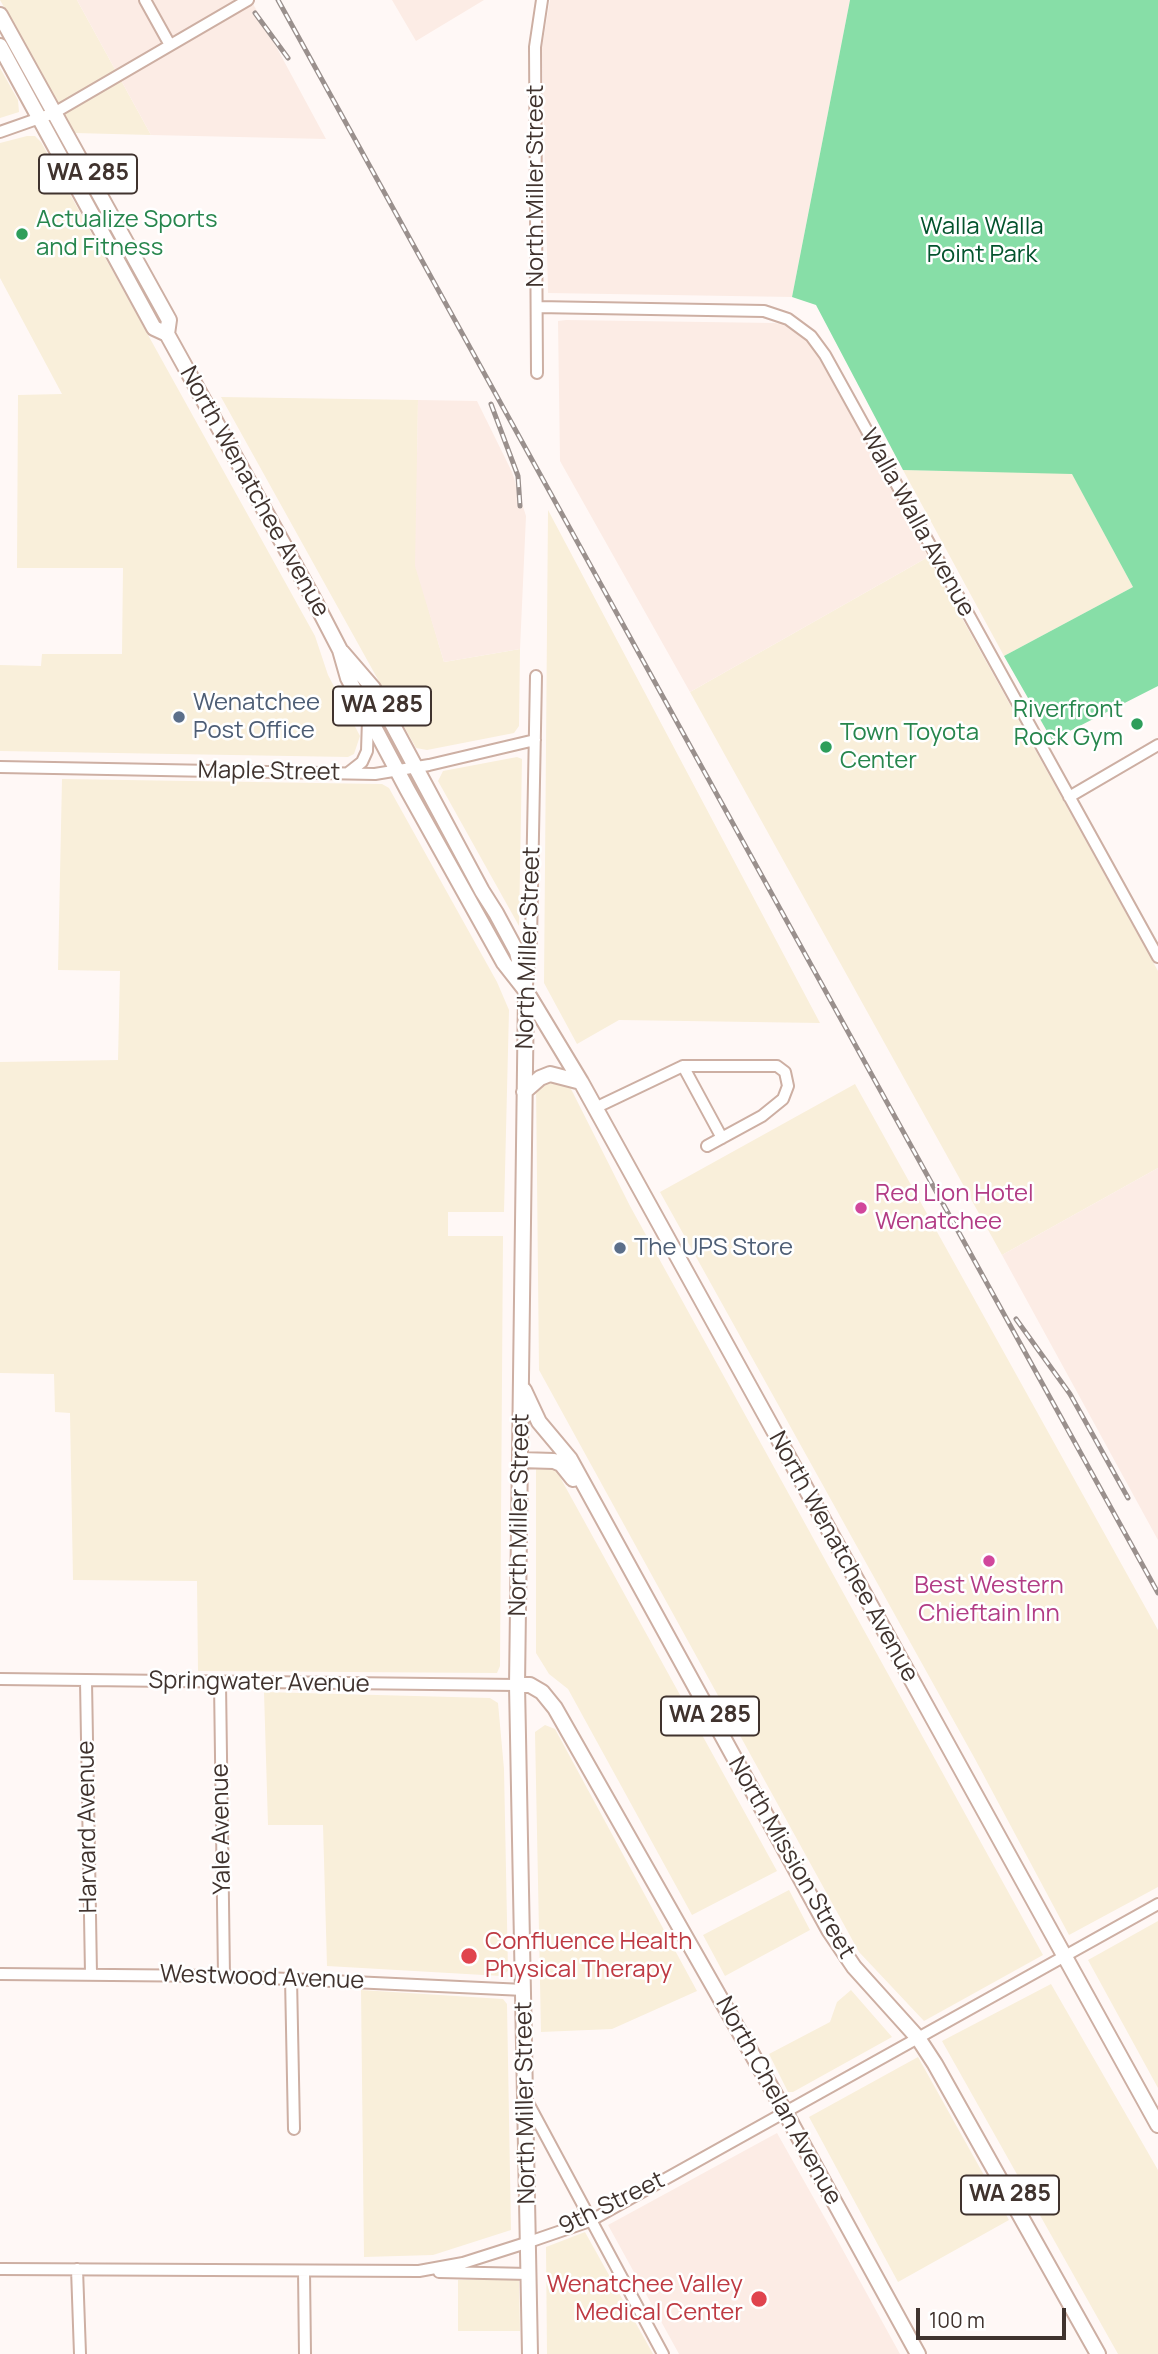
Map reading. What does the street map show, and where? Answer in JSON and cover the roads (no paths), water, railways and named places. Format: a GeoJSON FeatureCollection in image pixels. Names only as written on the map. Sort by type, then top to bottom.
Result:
{"type":"FeatureCollection","features":[{"type":"Feature","properties":{"kind":"main road","name":"North Wenatchee Avenue"},"geometry":{"type":"LineString","coordinates":[[0,15],[47,116]]}},
{"type":"Feature","properties":{"kind":"main road","name":"North Wenatchee Avenue"},"geometry":{"type":"LineString","coordinates":[[0,46],[47,116],[169,320],[167,334],[340,650],[373,688],[517,952],[526,991]]}},
{"type":"Feature","properties":{"kind":"main road","name":"North Wenatchee Avenue"},"geometry":{"type":"LineString","coordinates":[[340,650],[348,678],[504,963],[526,991],[581,1082],[1158,2125]]}},
{"type":"Feature","properties":{"kind":"main road","name":"North Miller Street"},"geometry":{"type":"LineString","coordinates":[[526,991],[517,1685],[530,2354]]}},
{"type":"Feature","properties":{"kind":"main road"},"geometry":{"type":"LineString","coordinates":[[524,1092],[540,1078],[550,1074],[581,1082]]}},
{"type":"Feature","properties":{"kind":"main road","name":"North Mission Street"},"geometry":{"type":"LineString","coordinates":[[521,1382],[539,1422],[570,1459],[829,1930],[854,1967],[918,2038],[968,2119],[1098,2354]]}},
{"type":"Feature","properties":{"kind":"main road","name":"North Mission Street"},"geometry":{"type":"LineString","coordinates":[[520,1460],[561,1464],[589,1494]]}},
{"type":"Feature","properties":{"kind":"main road","name":"North Chelan Avenue"},"geometry":{"type":"LineString","coordinates":[[517,1685],[530,1685],[542,1692],[555,1709],[785,2112],[918,2354]]}},
{"type":"Feature","properties":{"kind":"street"},"geometry":{"type":"LineString","coordinates":[[145,0],[170,45]]}},
{"type":"Feature","properties":{"kind":"street"},"geometry":{"type":"LineString","coordinates":[[0,132],[47,116],[248,0]]}},
{"type":"Feature","properties":{"kind":"street","name":"North Miller Street"},"geometry":{"type":"LineString","coordinates":[[537,373],[535,47],[542,0]]}},
{"type":"Feature","properties":{"kind":"street","name":"Walla Walla Avenue"},"geometry":{"type":"LineString","coordinates":[[537,307],[764,311],[788,319],[803,329],[825,355],[1158,957]]}},
{"type":"Feature","properties":{"kind":"street","name":"North Miller Street"},"geometry":{"type":"LineString","coordinates":[[526,991],[531,940],[536,676]]}},
{"type":"Feature","properties":{"kind":"street","name":"WA 285"},"geometry":{"type":"LineString","coordinates":[[348,773],[362,762],[367,751],[370,741],[367,714]]}},
{"type":"Feature","properties":{"kind":"street","name":"Maple Street"},"geometry":{"type":"LineString","coordinates":[[0,767],[348,773],[415,768],[535,740]]}},
{"type":"Feature","properties":{"kind":"street"},"geometry":{"type":"LineString","coordinates":[[1069,797],[1158,745]]}},
{"type":"Feature","properties":{"kind":"street"},"geometry":{"type":"LineString","coordinates":[[595,1108],[683,1066],[777,1066],[785,1072],[788,1086],[783,1099],[762,1116],[707,1146]]}},
{"type":"Feature","properties":{"kind":"street"},"geometry":{"type":"LineString","coordinates":[[683,1066],[722,1138]]}},
{"type":"Feature","properties":{"kind":"street","name":"Springwater Avenue"},"geometry":{"type":"LineString","coordinates":[[0,1679],[517,1685]]}},
{"type":"Feature","properties":{"kind":"street","name":"Harvard Avenue"},"geometry":{"type":"LineString","coordinates":[[86,1681],[91,1974]]}},
{"type":"Feature","properties":{"kind":"street","name":"Yale Avenue"},"geometry":{"type":"LineString","coordinates":[[220,1683],[224,1976]]}},
{"type":"Feature","properties":{"kind":"street","name":"9th Street"},"geometry":{"type":"LineString","coordinates":[[0,2269],[419,2271],[463,2263],[590,2221],[1158,1904]]}},
{"type":"Feature","properties":{"kind":"street","name":"Westwood Avenue"},"geometry":{"type":"LineString","coordinates":[[0,1974],[291,1978],[524,1990]]}},
{"type":"Feature","properties":{"kind":"street"},"geometry":{"type":"LineString","coordinates":[[291,1978],[294,2129]]}},
{"type":"Feature","properties":{"kind":"street"},"geometry":{"type":"LineString","coordinates":[[526,2099],[663,2354]]}},
{"type":"Feature","properties":{"kind":"street"},"geometry":{"type":"LineString","coordinates":[[77,2269],[80,2354]]}},
{"type":"Feature","properties":{"kind":"street"},"geometry":{"type":"LineString","coordinates":[[304,2271],[305,2354]]}},
{"type":"Feature","properties":{"kind":"street"},"geometry":{"type":"LineString","coordinates":[[419,2271],[529,2274]]}},
{"type":"Feature","properties":{"kind":"railway"},"geometry":{"type":"LineString","coordinates":[[278,0],[1158,1593]]}},
{"type":"Feature","properties":{"kind":"railway"},"geometry":{"type":"LineString","coordinates":[[255,13],[288,58]]}},
{"type":"Feature","properties":{"kind":"railway"},"geometry":{"type":"LineString","coordinates":[[491,404],[518,476],[520,506]]}},
{"type":"Feature","properties":{"kind":"railway"},"geometry":{"type":"LineString","coordinates":[[1016,1319],[1070,1394],[1128,1498]]}},
{"type":"Feature","properties":{"kind":"place","name":"Actualize Sports and Fitness"},"geometry":{"type":"Point","coordinates":[22,234]}},
{"type":"Feature","properties":{"kind":"place","name":"Wenatchee Post Office"},"geometry":{"type":"Point","coordinates":[179,717]}},
{"type":"Feature","properties":{"kind":"place","name":"Riverfront Rock Gym"},"geometry":{"type":"Point","coordinates":[1137,724]}},
{"type":"Feature","properties":{"kind":"place","name":"Town Toyota Center"},"geometry":{"type":"Point","coordinates":[826,747]}},
{"type":"Feature","properties":{"kind":"place","name":"Red Lion Hotel Wenatchee"},"geometry":{"type":"Point","coordinates":[861,1208]}},
{"type":"Feature","properties":{"kind":"place","name":"The UPS Store"},"geometry":{"type":"Point","coordinates":[620,1248]}},
{"type":"Feature","properties":{"kind":"place","name":"Best Western Chieftain Inn"},"geometry":{"type":"Point","coordinates":[989,1561]}},
{"type":"Feature","properties":{"kind":"place","name":"Confluence Health Physical Therapy"},"geometry":{"type":"Point","coordinates":[469,1956]}},
{"type":"Feature","properties":{"kind":"place","name":"Wenatchee Valley Medical Center"},"geometry":{"type":"Point","coordinates":[759,2299]}},
{"type":"Feature","properties":{"kind":"park label","name":"Walla Walla Point Park"},"geometry":{"type":"Point","coordinates":[982,241]}}]}
